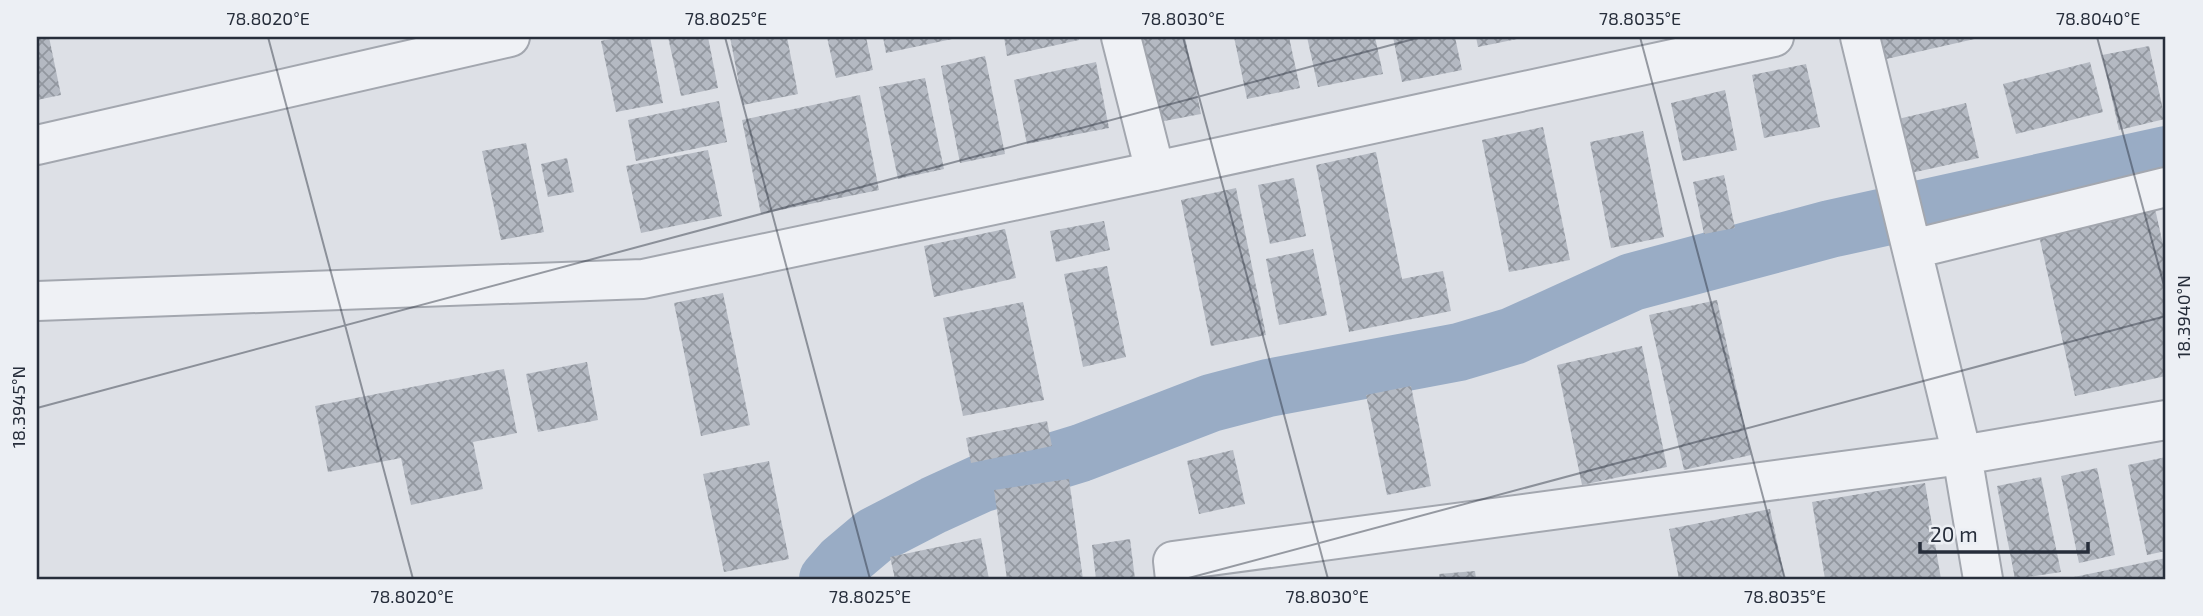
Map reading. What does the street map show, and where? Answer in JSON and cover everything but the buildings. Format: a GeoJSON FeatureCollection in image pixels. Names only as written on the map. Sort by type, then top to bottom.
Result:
{"type":"FeatureCollection","features":[{"type":"Feature","properties":{"kind":"street"},"geometry":{"type":"LineString","coordinates":[[37,145],[510,37]]}},
{"type":"Feature","properties":{"kind":"street"},"geometry":{"type":"LineString","coordinates":[[1121,37],[1155,171]]}},
{"type":"Feature","properties":{"kind":"street"},"geometry":{"type":"LineString","coordinates":[[37,302],[643,279],[1774,37]]}},
{"type":"Feature","properties":{"kind":"street"},"geometry":{"type":"LineString","coordinates":[[1860,37],[1962,455],[1983,579]]}},
{"type":"Feature","properties":{"kind":"street"},"geometry":{"type":"LineString","coordinates":[[1912,247],[2166,187]]}},
{"type":"Feature","properties":{"kind":"street"},"geometry":{"type":"LineString","coordinates":[[1175,579],[1173,561],[1962,455],[2166,420]]}},
{"type":"Feature","properties":{"kind":"waterway"},"geometry":{"type":"LineString","coordinates":[[828,579],[842,563],[874,536],[934,505],[980,484],[1081,453],[1211,403],[1268,388],[1459,352],[1513,336],[1632,282],[1830,229],[2166,155]]}}]}
